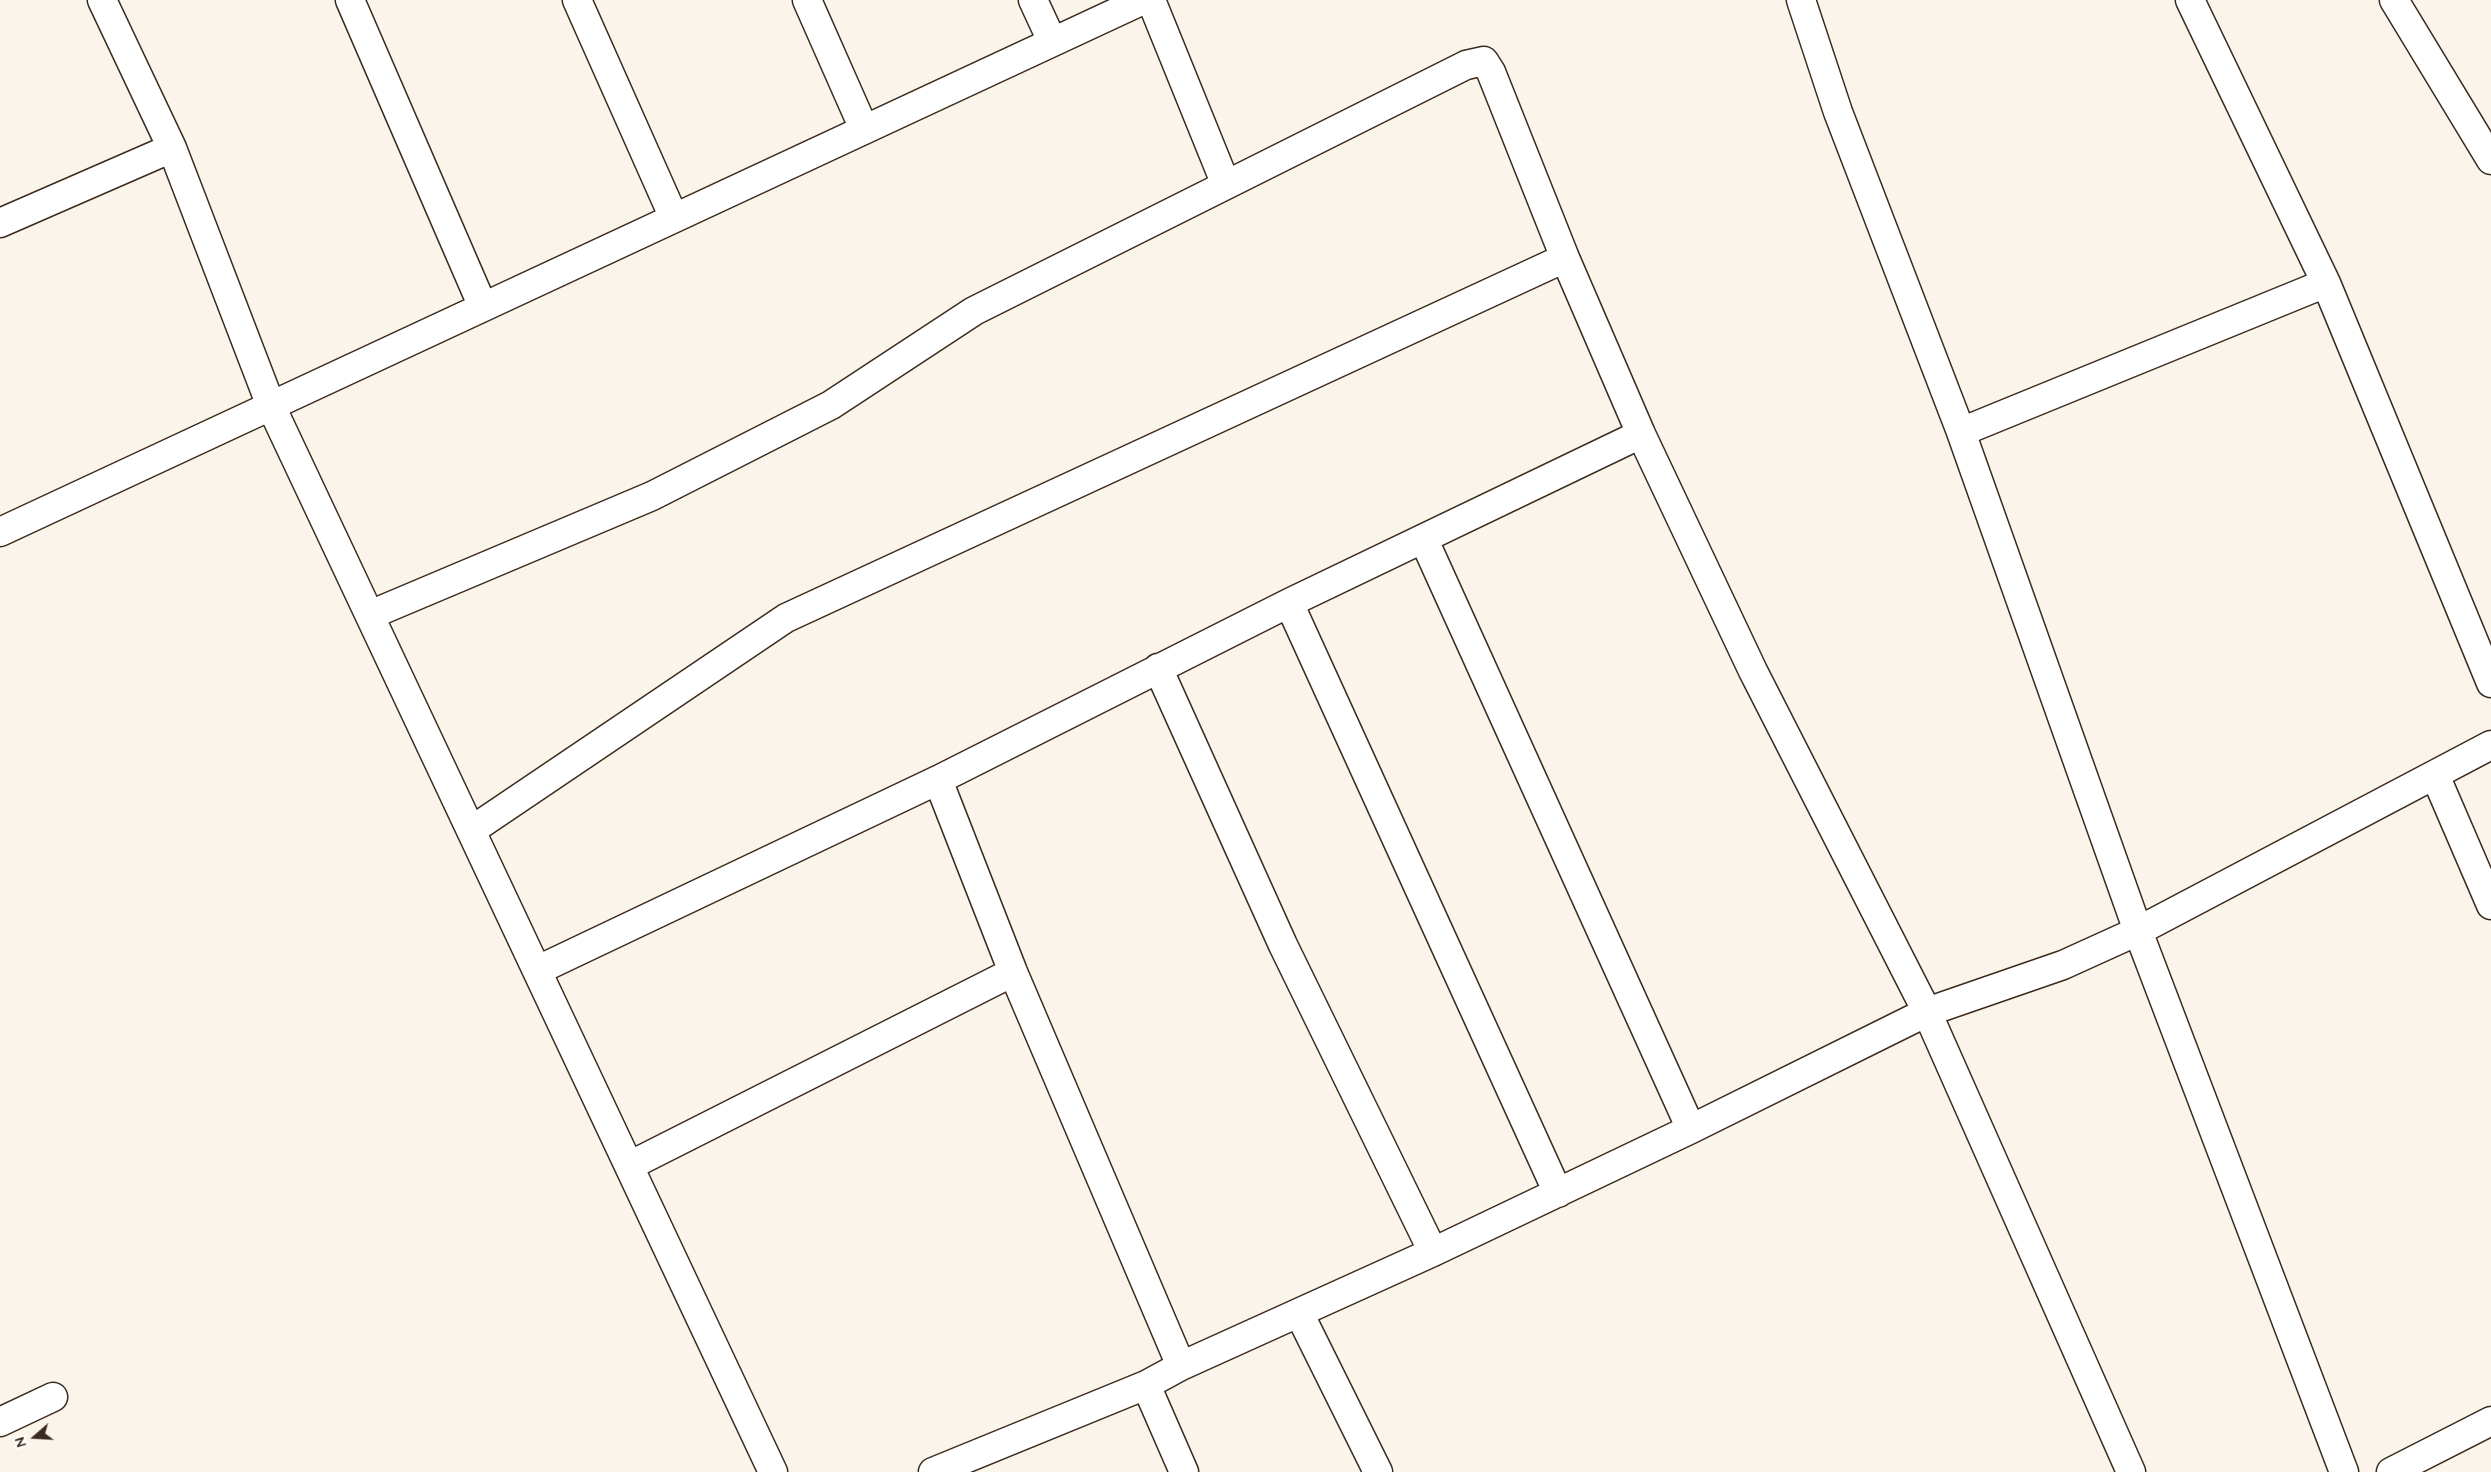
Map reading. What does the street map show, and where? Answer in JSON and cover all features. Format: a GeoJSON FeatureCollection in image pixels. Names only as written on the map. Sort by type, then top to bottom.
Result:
{"type":"FeatureCollection","features":[{"type":"Feature","properties":{"kind":"street"},"geometry":{"type":"LineString","coordinates":[[102,0],[172,148],[271,406],[773,1472]]}},
{"type":"Feature","properties":{"kind":"street"},"geometry":{"type":"LineString","coordinates":[[350,0],[483,307]]}},
{"type":"Feature","properties":{"kind":"street"},"geometry":{"type":"LineString","coordinates":[[577,0],[674,218]]}},
{"type":"Feature","properties":{"kind":"street"},"geometry":{"type":"LineString","coordinates":[[807,0],[864,129]]}},
{"type":"Feature","properties":{"kind":"street"},"geometry":{"type":"LineString","coordinates":[[1033,0],[1052,41]]}},
{"type":"Feature","properties":{"kind":"street"},"geometry":{"type":"LineString","coordinates":[[0,532],[1052,41],[1144,0]]}},
{"type":"Feature","properties":{"kind":"street"},"geometry":{"type":"LineString","coordinates":[[1151,0],[1226,185]]}},
{"type":"Feature","properties":{"kind":"street"},"geometry":{"type":"LineString","coordinates":[[1801,0],[1838,112],[1960,432],[2138,931],[2344,1472]]}},
{"type":"Feature","properties":{"kind":"street"},"geometry":{"type":"LineString","coordinates":[[2190,0],[2326,283],[2491,683]]}},
{"type":"Feature","properties":{"kind":"street"},"geometry":{"type":"LineString","coordinates":[[2394,0],[2491,160]]}},
{"type":"Feature","properties":{"kind":"street"},"geometry":{"type":"LineString","coordinates":[[370,615],[652,496],[830,404],[974,311],[1466,65],[1484,61],[1491,72],[1565,258],[1641,434],[1753,671],[1927,1012],[2131,1472]]}},
{"type":"Feature","properties":{"kind":"street"},"geometry":{"type":"LineString","coordinates":[[0,222],[172,148]]}},
{"type":"Feature","properties":{"kind":"street"},"geometry":{"type":"LineString","coordinates":[[472,830],[786,618],[1565,258]]}},
{"type":"Feature","properties":{"kind":"street"},"geometry":{"type":"LineString","coordinates":[[1960,432],[2326,283]]}},
{"type":"Feature","properties":{"kind":"street"},"geometry":{"type":"LineString","coordinates":[[538,970],[938,780],[1289,603],[1424,540],[1641,434]]}},
{"type":"Feature","properties":{"kind":"street"},"geometry":{"type":"LineString","coordinates":[[1424,540],[1691,1129]]}},
{"type":"Feature","properties":{"kind":"street"},"geometry":{"type":"LineString","coordinates":[[1289,603],[1558,1193]]}},
{"type":"Feature","properties":{"kind":"street"},"geometry":{"type":"LineString","coordinates":[[1158,668],[1283,945],[1433,1252]]}},
{"type":"Feature","properties":{"kind":"street"},"geometry":{"type":"LineString","coordinates":[[933,1472],[1146,1385],[1181,1366],[1558,1193],[1927,1012],[2062,966],[2138,931],[2491,745]]}},
{"type":"Feature","properties":{"kind":"street"},"geometry":{"type":"LineString","coordinates":[[2435,775],[2491,905]]}},
{"type":"Feature","properties":{"kind":"street"},"geometry":{"type":"LineString","coordinates":[[938,780],[1013,972],[1181,1366]]}},
{"type":"Feature","properties":{"kind":"street"},"geometry":{"type":"LineString","coordinates":[[629,1166],[1013,972]]}},
{"type":"Feature","properties":{"kind":"street"},"geometry":{"type":"LineString","coordinates":[[1299,1313],[1378,1472]]}},
{"type":"Feature","properties":{"kind":"street"},"geometry":{"type":"LineString","coordinates":[[1146,1385],[1184,1472]]}},
{"type":"Feature","properties":{"kind":"street"},"geometry":{"type":"LineString","coordinates":[[0,1422],[53,1397]]}},
{"type":"Feature","properties":{"kind":"street"},"geometry":{"type":"LineString","coordinates":[[2391,1472],[2491,1421]]}}]}
